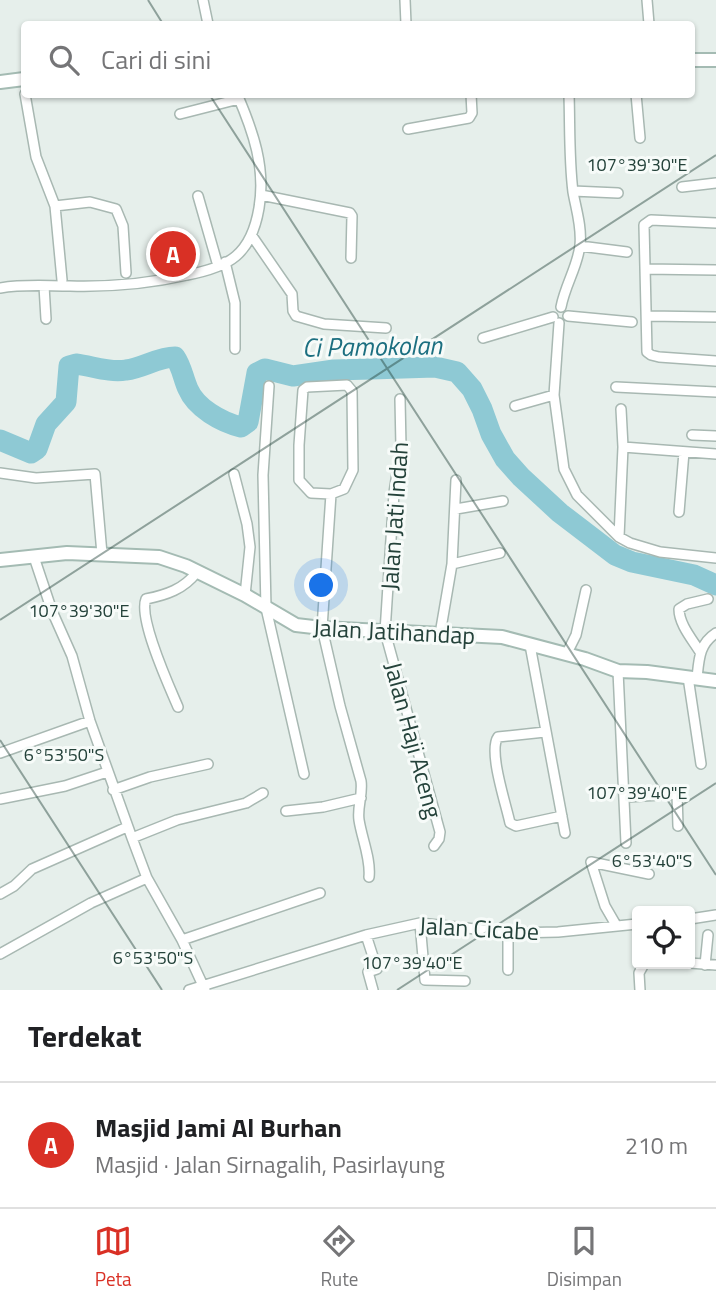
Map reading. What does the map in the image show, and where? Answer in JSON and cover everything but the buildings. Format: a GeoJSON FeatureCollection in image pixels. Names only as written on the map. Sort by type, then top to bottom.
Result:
{"type":"FeatureCollection","features":[{"type":"Feature","properties":{"kind":"street"},"geometry":{"type":"LineString","coordinates":[[203,0],[207,21]]}},
{"type":"Feature","properties":{"kind":"street"},"geometry":{"type":"LineString","coordinates":[[405,0],[407,21]]}},
{"type":"Feature","properties":{"kind":"street"},"geometry":{"type":"LineString","coordinates":[[647,0],[649,21]]}},
{"type":"Feature","properties":{"kind":"street"},"geometry":{"type":"LineString","coordinates":[[695,60],[716,60]]}},
{"type":"Feature","properties":{"kind":"street"},"geometry":{"type":"LineString","coordinates":[[0,82],[21,83]]}},
{"type":"Feature","properties":{"kind":"street"},"geometry":{"type":"LineString","coordinates":[[26,98],[36,158],[55,206],[62,280]]}},
{"type":"Feature","properties":{"kind":"street"},"geometry":{"type":"LineString","coordinates":[[180,114],[231,98]]}},
{"type":"Feature","properties":{"kind":"street"},"geometry":{"type":"LineString","coordinates":[[0,288],[23,285],[155,282],[222,264],[236,257],[252,236],[261,195],[261,169],[254,139],[238,98]]}},
{"type":"Feature","properties":{"kind":"street"},"geometry":{"type":"LineString","coordinates":[[408,130],[468,118],[471,115],[471,98]]}},
{"type":"Feature","properties":{"kind":"street"},"geometry":{"type":"LineString","coordinates":[[569,98],[573,191],[580,225],[580,246],[561,307],[553,311],[556,320],[554,395],[566,477],[577,495],[619,537],[646,549],[716,558]]}},
{"type":"Feature","properties":{"kind":"street"},"geometry":{"type":"LineString","coordinates":[[636,98],[640,138]]}},
{"type":"Feature","properties":{"kind":"street"},"geometry":{"type":"LineString","coordinates":[[682,187],[716,183]]}},
{"type":"Feature","properties":{"kind":"street"},"geometry":{"type":"LineString","coordinates":[[573,191],[618,193]]}},
{"type":"Feature","properties":{"kind":"street"},"geometry":{"type":"LineString","coordinates":[[261,195],[349,213],[352,216],[351,258]]}},
{"type":"Feature","properties":{"kind":"street"},"geometry":{"type":"LineString","coordinates":[[198,196],[235,303],[235,349]]}},
{"type":"Feature","properties":{"kind":"street"},"geometry":{"type":"LineString","coordinates":[[55,206],[90,202],[116,209],[123,226],[125,273]]}},
{"type":"Feature","properties":{"kind":"street"},"geometry":{"type":"LineString","coordinates":[[716,223],[651,220],[644,225],[647,352],[651,355],[716,361]]}},
{"type":"Feature","properties":{"kind":"street"},"geometry":{"type":"LineString","coordinates":[[252,236],[292,295],[296,316],[324,324],[386,328]]}},
{"type":"Feature","properties":{"kind":"street"},"geometry":{"type":"LineString","coordinates":[[580,246],[627,252]]}},
{"type":"Feature","properties":{"kind":"street"},"geometry":{"type":"LineString","coordinates":[[645,269],[716,270]]}},
{"type":"Feature","properties":{"kind":"street"},"geometry":{"type":"LineString","coordinates":[[44,286],[46,319]]}},
{"type":"Feature","properties":{"kind":"street"},"geometry":{"type":"LineString","coordinates":[[484,338],[556,320],[565,321],[568,311],[561,307]]}},
{"type":"Feature","properties":{"kind":"street"},"geometry":{"type":"LineString","coordinates":[[568,316],[632,322]]}},
{"type":"Feature","properties":{"kind":"street"},"geometry":{"type":"LineString","coordinates":[[647,316],[716,317]]}},
{"type":"Feature","properties":{"kind":"street"},"geometry":{"type":"LineString","coordinates":[[349,385],[352,391],[353,470],[344,489],[331,494],[311,493],[300,482],[299,445],[303,390],[307,387],[349,385]]}},
{"type":"Feature","properties":{"kind":"street"},"geometry":{"type":"LineString","coordinates":[[269,386],[263,475],[267,608],[304,774]]}},
{"type":"Feature","properties":{"kind":"street"},"geometry":{"type":"LineString","coordinates":[[616,387],[716,392]]}},
{"type":"Feature","properties":{"kind":"street"},"geometry":{"type":"LineString","coordinates":[[514,406],[554,395]]}},
{"type":"Feature","properties":{"kind":"street","name":"Jalan Jati Indah"},"geometry":{"type":"LineString","coordinates":[[386,632],[394,493],[401,447],[400,399]]}},
{"type":"Feature","properties":{"kind":"street"},"geometry":{"type":"LineString","coordinates":[[619,537],[623,447],[621,409]]}},
{"type":"Feature","properties":{"kind":"street"},"geometry":{"type":"LineString","coordinates":[[692,435],[716,436]]}},
{"type":"Feature","properties":{"kind":"street"},"geometry":{"type":"LineString","coordinates":[[623,447],[716,454]]}},
{"type":"Feature","properties":{"kind":"street"},"geometry":{"type":"LineString","coordinates":[[680,512],[684,452]]}},
{"type":"Feature","properties":{"kind":"street"},"geometry":{"type":"LineString","coordinates":[[0,474],[36,478],[95,474],[102,554]]}},
{"type":"Feature","properties":{"kind":"street"},"geometry":{"type":"LineString","coordinates":[[234,474],[250,547],[245,595]]}},
{"type":"Feature","properties":{"kind":"street"},"geometry":{"type":"LineString","coordinates":[[440,634],[452,564],[456,480]]}},
{"type":"Feature","properties":{"kind":"street"},"geometry":{"type":"LineString","coordinates":[[331,494],[322,628],[363,792],[359,820],[369,877]]}},
{"type":"Feature","properties":{"kind":"street"},"geometry":{"type":"LineString","coordinates":[[456,509],[503,502]]}},
{"type":"Feature","properties":{"kind":"street"},"geometry":{"type":"LineString","coordinates":[[452,564],[500,552]]}},
{"type":"Feature","properties":{"kind":"street","name":"Jalan Jatihandap"},"geometry":{"type":"LineString","coordinates":[[0,561],[67,553],[159,557],[186,566],[245,595],[296,625],[502,637],[568,653],[619,671],[716,681]]}},
{"type":"Feature","properties":{"kind":"street"},"geometry":{"type":"LineString","coordinates":[[34,557],[52,611],[72,656],[113,790],[147,878],[182,940],[204,987]]}},
{"type":"Feature","properties":{"kind":"street"},"geometry":{"type":"LineString","coordinates":[[178,707],[150,635],[144,605],[146,599],[163,596],[188,584],[196,573]]}},
{"type":"Feature","properties":{"kind":"street"},"geometry":{"type":"LineString","coordinates":[[568,653],[576,635],[586,590]]}},
{"type":"Feature","properties":{"kind":"street"},"geometry":{"type":"LineString","coordinates":[[700,652],[678,614],[679,609],[687,604],[708,599]]}},
{"type":"Feature","properties":{"kind":"street","name":"Jalan Haji Aceng"},"geometry":{"type":"LineString","coordinates":[[386,632],[440,832],[434,846]]}},
{"type":"Feature","properties":{"kind":"street"},"geometry":{"type":"LineString","coordinates":[[701,764],[692,677],[704,642],[716,633]]}},
{"type":"Feature","properties":{"kind":"street"},"geometry":{"type":"LineString","coordinates":[[530,645],[565,833]]}},
{"type":"Feature","properties":{"kind":"street"},"geometry":{"type":"LineString","coordinates":[[619,671],[627,797],[628,840],[619,671]]}},
{"type":"Feature","properties":{"kind":"street"},"geometry":{"type":"LineString","coordinates":[[0,753],[90,721]]}},
{"type":"Feature","properties":{"kind":"street"},"geometry":{"type":"LineString","coordinates":[[545,732],[498,737],[494,744],[496,757],[510,823],[516,826],[562,816]]}},
{"type":"Feature","properties":{"kind":"street"},"geometry":{"type":"LineString","coordinates":[[113,790],[208,764]]}},
{"type":"Feature","properties":{"kind":"street"},"geometry":{"type":"LineString","coordinates":[[0,799],[65,786],[107,772]]}},
{"type":"Feature","properties":{"kind":"street"},"geometry":{"type":"LineString","coordinates":[[132,838],[185,818],[246,803],[263,793]]}},
{"type":"Feature","properties":{"kind":"street"},"geometry":{"type":"LineString","coordinates":[[627,797],[677,794],[678,826]]}},
{"type":"Feature","properties":{"kind":"street"},"geometry":{"type":"LineString","coordinates":[[286,811],[362,798]]}},
{"type":"Feature","properties":{"kind":"street"},"geometry":{"type":"LineString","coordinates":[[0,894],[14,886],[32,869],[127,827]]}},
{"type":"Feature","properties":{"kind":"street"},"geometry":{"type":"LineString","coordinates":[[616,925],[605,906],[591,862],[649,874]]}},
{"type":"Feature","properties":{"kind":"street"},"geometry":{"type":"LineString","coordinates":[[0,954],[91,903],[147,878]]}},
{"type":"Feature","properties":{"kind":"street"},"geometry":{"type":"LineString","coordinates":[[182,940],[320,893]]}},
{"type":"Feature","properties":{"kind":"street"},"geometry":{"type":"LineString","coordinates":[[695,918],[716,915]]}},
{"type":"Feature","properties":{"kind":"street"},"geometry":{"type":"LineString","coordinates":[[420,923],[426,985],[465,981]]}},
{"type":"Feature","properties":{"kind":"street","name":"Jalan Cicabe"},"geometry":{"type":"LineString","coordinates":[[189,990],[366,935],[420,923],[508,933],[558,932],[632,923]]}},
{"type":"Feature","properties":{"kind":"street"},"geometry":{"type":"LineString","coordinates":[[508,933],[508,970]]}},
{"type":"Feature","properties":{"kind":"street"},"geometry":{"type":"LineString","coordinates":[[366,935],[377,969],[368,972],[373,990]]}},
{"type":"Feature","properties":{"kind":"street"},"geometry":{"type":"LineString","coordinates":[[705,965],[708,935]]}},
{"type":"Feature","properties":{"kind":"street"},"geometry":{"type":"LineString","coordinates":[[695,964],[716,965]]}},
{"type":"Feature","properties":{"kind":"street"},"geometry":{"type":"LineString","coordinates":[[640,969],[640,990]]}},
{"type":"Feature","properties":{"kind":"waterway","name":"Ci Pamokolan"},"geometry":{"type":"LineString","coordinates":[[0,440],[31,453],[37,449],[46,424],[66,402],[69,366],[76,364],[120,371],[175,357],[188,389],[197,402],[225,422],[241,427],[248,422],[257,373],[265,369],[293,376],[334,370],[435,367],[457,372],[472,389],[505,459],[560,513],[615,555],[632,562],[694,575],[716,585]]}},
{"type":"Feature","properties":{"kind":"place","name":"Masjid Jami Al Burhan"},"geometry":{"type":"Point","coordinates":[173,254]}}]}
